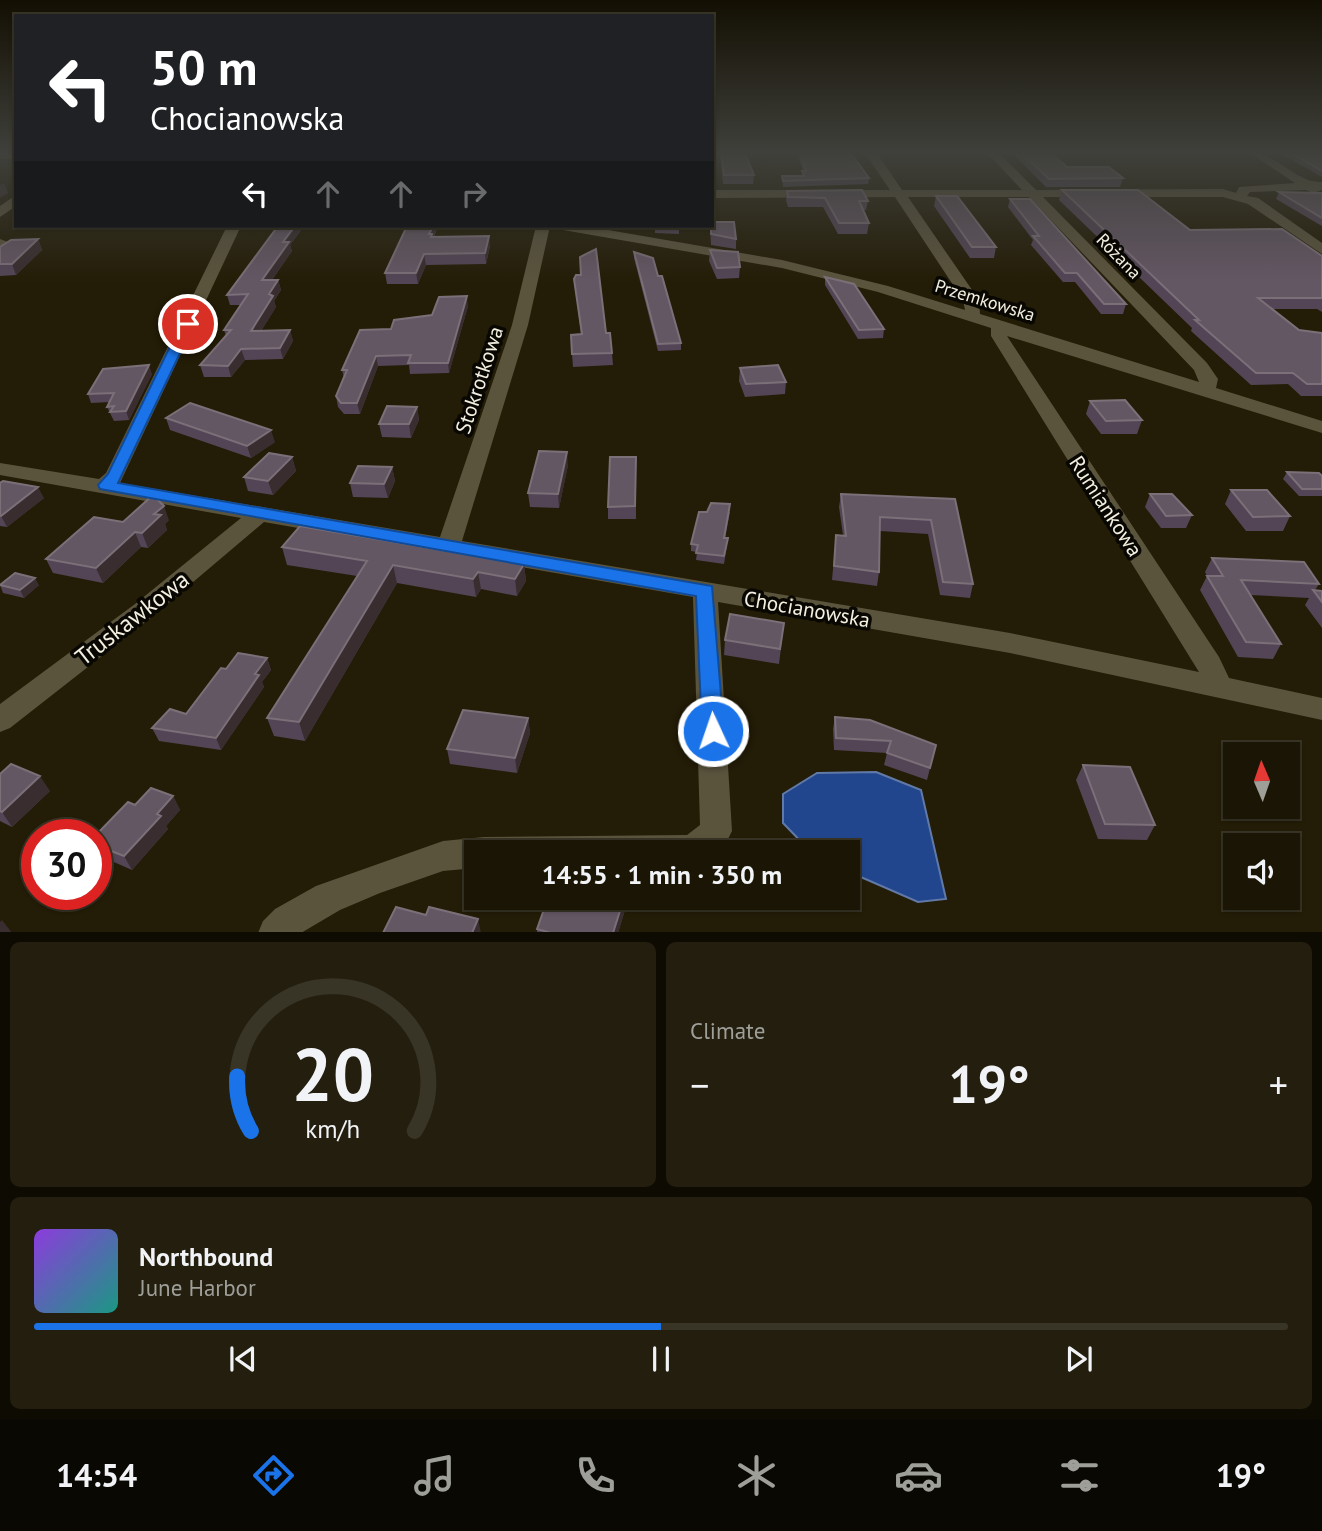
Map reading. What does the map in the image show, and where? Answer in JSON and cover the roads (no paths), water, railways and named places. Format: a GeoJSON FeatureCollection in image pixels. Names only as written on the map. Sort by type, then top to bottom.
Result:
{"type":"FeatureCollection","features":[{"type":"Feature","properties":{"kind":"street"},"geometry":{"type":"LineString","coordinates":[[899,196],[971,300],[972,316]]}},
{"type":"Feature","properties":{"kind":"street","name":"Różana"},"geometry":{"type":"LineString","coordinates":[[1034,196],[1201,367],[1209,379],[1206,389]]}},
{"type":"Feature","properties":{"kind":"street"},"geometry":{"type":"LineString","coordinates":[[1238,196],[1260,205],[1322,250]]}},
{"type":"Feature","properties":{"kind":"street"},"geometry":{"type":"LineString","coordinates":[[0,213],[14,201]]}},
{"type":"Feature","properties":{"kind":"street"},"geometry":{"type":"LineString","coordinates":[[106,485],[115,476],[233,228]]}},
{"type":"Feature","properties":{"kind":"street","name":"Stokrotkowa"},"geometry":{"type":"LineString","coordinates":[[449,546],[520,325],[543,228]]}},
{"type":"Feature","properties":{"kind":"street","name":"Przemkowska"},"geometry":{"type":"LineString","coordinates":[[586,228],[632,232],[810,270],[972,316],[1322,427]]}},
{"type":"Feature","properties":{"kind":"street"},"geometry":{"type":"LineString","coordinates":[[0,243],[11,246],[0,255]]}},
{"type":"Feature","properties":{"kind":"street","name":"Rumiankowa"},"geometry":{"type":"LineString","coordinates":[[1000,325],[999,336],[1209,664],[1218,686]]}},
{"type":"Feature","properties":{"kind":"street","name":"Chocianowska"},"geometry":{"type":"LineString","coordinates":[[0,469],[106,485],[1010,643],[1322,709]]}},
{"type":"Feature","properties":{"kind":"street","name":"Truskawkowa"},"geometry":{"type":"LineString","coordinates":[[0,720],[144,610],[261,513]]}},
{"type":"Feature","properties":{"kind":"street"},"geometry":{"type":"LineString","coordinates":[[705,591],[716,831],[705,840]]}},
{"type":"Feature","properties":{"kind":"street"},"geometry":{"type":"LineString","coordinates":[[277,932],[281,925],[313,904],[446,856],[464,854]]}},
{"type":"Feature","properties":{"kind":"water"},"geometry":{"type":"Polygon","coordinates":[[[876,772],[921,790],[946,899],[918,902],[860,877],[860,840],[799,840],[783,823],[783,794],[817,773],[876,772]]]}}]}
